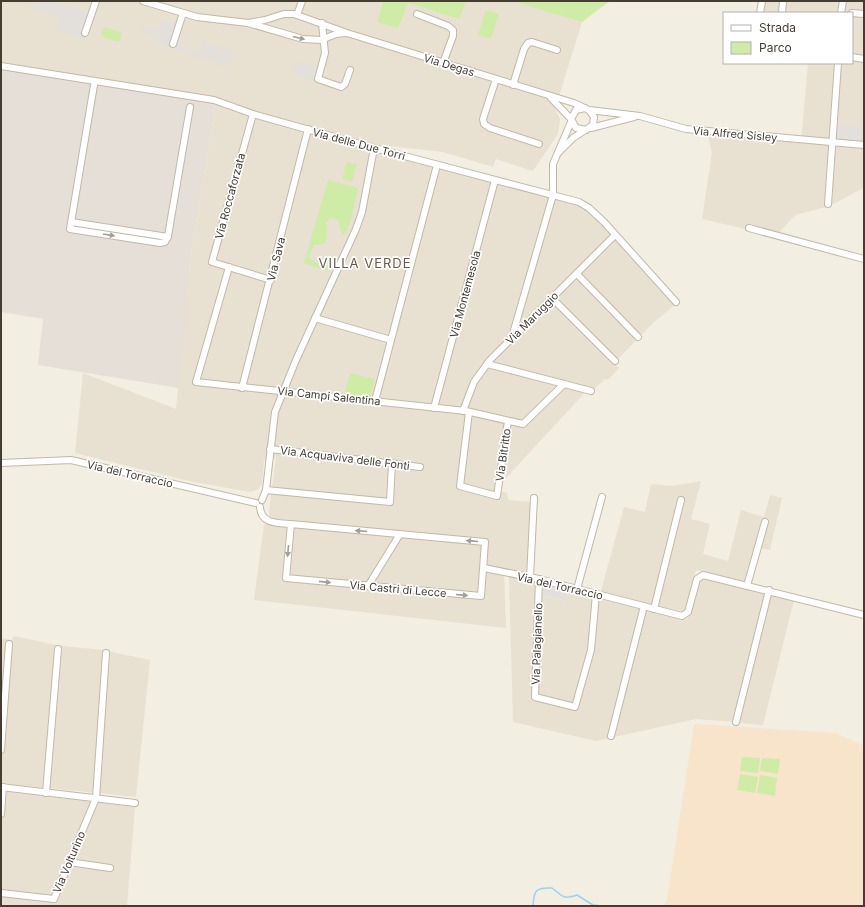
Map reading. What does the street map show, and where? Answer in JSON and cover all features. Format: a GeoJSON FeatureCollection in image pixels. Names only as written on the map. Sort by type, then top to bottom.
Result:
{"type":"FeatureCollection","features":[{"type":"Feature","properties":{"kind":"street"},"geometry":{"type":"LineString","coordinates":[[85,33],[96,1]]}},
{"type":"Feature","properties":{"kind":"street","name":"Via Degas"},"geometry":{"type":"LineString","coordinates":[[143,1],[207,19],[248,23],[303,39],[323,40],[339,34],[347,33]]}},
{"type":"Feature","properties":{"kind":"street"},"geometry":{"type":"LineString","coordinates":[[297,15],[302,1]]}},
{"type":"Feature","properties":{"kind":"street"},"geometry":{"type":"LineString","coordinates":[[760,12],[762,1]]}},
{"type":"Feature","properties":{"kind":"street"},"geometry":{"type":"LineString","coordinates":[[782,12],[783,1]]}},
{"type":"Feature","properties":{"kind":"street"},"geometry":{"type":"LineString","coordinates":[[842,1],[842,12]]}},
{"type":"Feature","properties":{"kind":"street"},"geometry":{"type":"LineString","coordinates":[[173,44],[183,13]]}},
{"type":"Feature","properties":{"kind":"street","name":"Via Degas"},"geometry":{"type":"LineString","coordinates":[[248,23],[286,14],[297,15],[347,33],[550,97],[574,103],[587,109]]}},
{"type":"Feature","properties":{"kind":"street"},"geometry":{"type":"LineString","coordinates":[[417,14],[448,26],[453,30],[453,36],[443,63]]}},
{"type":"Feature","properties":{"kind":"street"},"geometry":{"type":"LineString","coordinates":[[853,14],[864,14]]}},
{"type":"Feature","properties":{"kind":"street"},"geometry":{"type":"LineString","coordinates":[[275,17],[277,32]]}},
{"type":"Feature","properties":{"kind":"street"},"geometry":{"type":"LineString","coordinates":[[322,23],[325,53],[318,75],[319,80],[341,87],[345,84],[350,70]]}},
{"type":"Feature","properties":{"kind":"street"},"geometry":{"type":"LineString","coordinates":[[514,85],[524,49],[528,44],[532,42],[557,50]]}},
{"type":"Feature","properties":{"kind":"street"},"geometry":{"type":"LineString","coordinates":[[853,58],[864,59]]}},
{"type":"Feature","properties":{"kind":"street"},"geometry":{"type":"LineString","coordinates":[[828,204],[838,64]]}},
{"type":"Feature","properties":{"kind":"street","name":"Via delle Due Torri"},"geometry":{"type":"LineString","coordinates":[[1,66],[214,100],[253,114],[586,205],[676,302]]}},
{"type":"Feature","properties":{"kind":"street"},"geometry":{"type":"LineString","coordinates":[[496,79],[483,119],[484,124],[490,128],[539,144]]}},
{"type":"Feature","properties":{"kind":"street"},"geometry":{"type":"LineString","coordinates":[[94,85],[70,229],[161,243],[166,242],[168,238],[190,107]]}},
{"type":"Feature","properties":{"kind":"street","name":"Via Degas"},"geometry":{"type":"LineString","coordinates":[[550,97],[571,121]]}},
{"type":"Feature","properties":{"kind":"street"},"geometry":{"type":"LineString","coordinates":[[512,338],[552,195],[552,170],[576,110],[587,109],[594,117],[588,129]]}},
{"type":"Feature","properties":{"kind":"street","name":"Via Alfred Sisley"},"geometry":{"type":"LineString","coordinates":[[587,109],[640,116],[686,129],[864,145]]}},
{"type":"Feature","properties":{"kind":"street","name":"Via Roccaforzata"},"geometry":{"type":"LineString","coordinates":[[229,267],[212,262],[253,114]]}},
{"type":"Feature","properties":{"kind":"street"},"geometry":{"type":"LineString","coordinates":[[558,153],[573,138],[588,129],[615,120],[640,116]]}},
{"type":"Feature","properties":{"kind":"street"},"geometry":{"type":"LineString","coordinates":[[571,121],[578,129],[588,129]]}},
{"type":"Feature","properties":{"kind":"street","name":"Via Sava"},"geometry":{"type":"LineString","coordinates":[[242,388],[271,280],[308,129]]}},
{"type":"Feature","properties":{"kind":"street"},"geometry":{"type":"LineString","coordinates":[[374,148],[362,212],[356,229],[315,318],[275,412],[266,490],[259,503],[261,513],[268,521],[291,524],[485,542],[484,568]]}},
{"type":"Feature","properties":{"kind":"street"},"geometry":{"type":"LineString","coordinates":[[375,401],[437,164]]}},
{"type":"Feature","properties":{"kind":"street","name":"Via Montemesola"},"geometry":{"type":"LineString","coordinates":[[434,408],[495,180]]}},
{"type":"Feature","properties":{"kind":"street"},"geometry":{"type":"LineString","coordinates":[[71,222],[168,238]]}},
{"type":"Feature","properties":{"kind":"street"},"geometry":{"type":"LineString","coordinates":[[749,228],[864,259]]}},
{"type":"Feature","properties":{"kind":"street","name":"Via Maruggio"},"geometry":{"type":"LineString","coordinates":[[466,411],[471,387],[487,364],[615,235]]}},
{"type":"Feature","properties":{"kind":"street"},"geometry":{"type":"LineString","coordinates":[[229,267],[271,280]]}},
{"type":"Feature","properties":{"kind":"street","name":"Via Campi Salentina"},"geometry":{"type":"LineString","coordinates":[[229,267],[196,382],[466,411],[523,424],[564,384]]}},
{"type":"Feature","properties":{"kind":"street"},"geometry":{"type":"LineString","coordinates":[[576,274],[638,337]]}},
{"type":"Feature","properties":{"kind":"street"},"geometry":{"type":"LineString","coordinates":[[552,298],[615,361]]}},
{"type":"Feature","properties":{"kind":"street"},"geometry":{"type":"LineString","coordinates":[[315,318],[391,340]]}},
{"type":"Feature","properties":{"kind":"street"},"geometry":{"type":"LineString","coordinates":[[487,364],[591,391]]}},
{"type":"Feature","properties":{"kind":"street","name":"Via Bitritto"},"geometry":{"type":"LineString","coordinates":[[466,411],[460,486],[497,496],[508,421]]}},
{"type":"Feature","properties":{"kind":"street","name":"Via Acquaviva delle Fonti"},"geometry":{"type":"LineString","coordinates":[[270,449],[420,466]]}},
{"type":"Feature","properties":{"kind":"street","name":"Via del Torraccio"},"geometry":{"type":"LineString","coordinates":[[1,463],[71,460],[259,503]]}},
{"type":"Feature","properties":{"kind":"street"},"geometry":{"type":"LineString","coordinates":[[266,490],[390,502],[392,463]]}},
{"type":"Feature","properties":{"kind":"street"},"geometry":{"type":"LineString","coordinates":[[577,589],[602,497]]}},
{"type":"Feature","properties":{"kind":"street"},"geometry":{"type":"LineString","coordinates":[[530,578],[534,498]]}},
{"type":"Feature","properties":{"kind":"street"},"geometry":{"type":"LineString","coordinates":[[654,609],[681,500]]}},
{"type":"Feature","properties":{"kind":"street"},"geometry":{"type":"LineString","coordinates":[[747,586],[765,522]]}},
{"type":"Feature","properties":{"kind":"street","name":"Via Castri di Lecce"},"geometry":{"type":"LineString","coordinates":[[291,524],[286,578],[481,596],[484,568]]}},
{"type":"Feature","properties":{"kind":"street"},"geometry":{"type":"LineString","coordinates":[[368,586],[400,534]]}},
{"type":"Feature","properties":{"kind":"street","name":"Via del Torraccio"},"geometry":{"type":"LineString","coordinates":[[484,568],[539,579],[682,616],[686,615],[688,612],[697,579],[701,575],[769,590],[864,615]]}},
{"type":"Feature","properties":{"kind":"street","name":"Via Palagianello"},"geometry":{"type":"LineString","coordinates":[[539,579],[535,696],[575,707],[590,650],[596,594]]}},
{"type":"Feature","properties":{"kind":"street"},"geometry":{"type":"LineString","coordinates":[[736,722],[769,590]]}},
{"type":"Feature","properties":{"kind":"street"},"geometry":{"type":"LineString","coordinates":[[611,736],[644,606]]}},
{"type":"Feature","properties":{"kind":"street"},"geometry":{"type":"LineString","coordinates":[[1,750],[9,644]]}},
{"type":"Feature","properties":{"kind":"street"},"geometry":{"type":"LineString","coordinates":[[46,793],[58,648]]}},
{"type":"Feature","properties":{"kind":"street","name":"Via Volturino"},"geometry":{"type":"LineString","coordinates":[[1,893],[54,899],[96,798],[106,653]]}},
{"type":"Feature","properties":{"kind":"street"},"geometry":{"type":"LineString","coordinates":[[1,814],[2,787],[135,803]]}},
{"type":"Feature","properties":{"kind":"street"},"geometry":{"type":"LineString","coordinates":[[69,862],[110,868]]}},
{"type":"Feature","properties":{"kind":"street"},"geometry":{"type":"LineString","coordinates":[[54,899],[57,905]]}},
{"type":"Feature","properties":{"kind":"shaded area"},"geometry":{"type":"Polygon","coordinates":[[[1,1],[383,1],[377,22],[408,3],[459,19],[467,1],[511,1],[582,22],[555,109],[560,119],[558,134],[533,171],[496,159],[493,167],[443,152],[371,144],[276,118],[217,99],[1,62],[1,1]]]}},
{"type":"Feature","properties":{"kind":"shaded area"},"geometry":{"type":"Polygon","coordinates":[[[30,1],[53,1],[94,14],[86,40],[56,30],[60,17],[28,6],[30,1]]]}},
{"type":"Feature","properties":{"kind":"shaded area"},"geometry":{"type":"Polygon","coordinates":[[[763,1],[864,1],[864,188],[829,206],[795,215],[776,236],[702,219],[712,153],[708,135],[801,143],[808,64],[853,64],[853,12],[762,12],[763,1]]]}},
{"type":"Feature","properties":{"kind":"shaded area"},"geometry":{"type":"Polygon","coordinates":[[[162,20],[174,23],[172,32],[180,35],[177,45],[199,52],[203,42],[233,51],[228,67],[155,43],[158,34],[155,34],[154,36],[141,32],[143,26],[159,31],[162,20]]]}},
{"type":"Feature","properties":{"kind":"shaded area"},"geometry":{"type":"Polygon","coordinates":[[[297,62],[315,67],[311,80],[293,75],[297,62]]]}},
{"type":"Feature","properties":{"kind":"shaded area"},"geometry":{"type":"Polygon","coordinates":[[[1,66],[216,103],[191,253],[179,388],[38,365],[43,319],[1,312],[1,66]]]}},
{"type":"Feature","properties":{"kind":"shaded area"},"geometry":{"type":"Polygon","coordinates":[[[216,103],[226,109],[247,116],[577,205],[589,211],[675,305],[655,321],[614,363],[619,368],[609,379],[605,379],[594,389],[589,388],[495,490],[507,493],[508,500],[532,502],[528,575],[504,569],[506,628],[254,600],[264,524],[270,524],[269,512],[276,457],[264,460],[262,484],[257,490],[250,492],[189,481],[75,453],[83,373],[176,409],[191,253],[216,103]]]}},
{"type":"Feature","properties":{"kind":"shaded area"},"geometry":{"type":"Polygon","coordinates":[[[837,125],[862,127],[861,142],[836,140],[837,125]]]}},
{"type":"Feature","properties":{"kind":"shaded area"},"geometry":{"type":"Polygon","coordinates":[[[701,481],[691,519],[710,524],[703,554],[728,561],[741,510],[764,517],[770,495],[782,498],[770,550],[754,547],[746,583],[696,570],[684,612],[666,608],[664,613],[687,620],[700,580],[705,578],[766,593],[734,722],[696,719],[596,741],[513,722],[509,575],[536,581],[535,594],[565,601],[567,589],[599,598],[624,507],[645,512],[651,484],[672,486],[701,481]]]}},
{"type":"Feature","properties":{"kind":"shaded area"},"geometry":{"type":"Polygon","coordinates":[[[541,583],[567,589],[566,601],[541,595],[541,583]]]}},
{"type":"Feature","properties":{"kind":"shaded area"},"geometry":{"type":"Polygon","coordinates":[[[771,594],[794,600],[763,725],[738,723],[771,594]]]}},
{"type":"Feature","properties":{"kind":"shaded area"},"geometry":{"type":"Polygon","coordinates":[[[14,636],[61,646],[103,650],[150,660],[136,797],[1,783],[1,638],[12,640],[14,636]]]}},
{"type":"Feature","properties":{"kind":"shaded area"},"geometry":{"type":"Polygon","coordinates":[[[694,725],[836,733],[864,746],[864,906],[664,906],[667,899],[694,725]]]}},
{"type":"Feature","properties":{"kind":"shaded area"},"geometry":{"type":"Polygon","coordinates":[[[1,791],[135,807],[127,906],[1,906],[1,791]]]}},
{"type":"Feature","properties":{"kind":"green space"},"geometry":{"type":"Polygon","coordinates":[[[383,1],[467,1],[459,19],[408,3],[398,28],[377,22],[383,1]]]}},
{"type":"Feature","properties":{"kind":"green space"},"geometry":{"type":"Polygon","coordinates":[[[511,1],[610,1],[582,22],[511,1]]]}},
{"type":"Feature","properties":{"kind":"green space"},"geometry":{"type":"Polygon","coordinates":[[[486,10],[499,14],[491,39],[478,35],[486,10]]]}},
{"type":"Feature","properties":{"kind":"green space"},"geometry":{"type":"Polygon","coordinates":[[[104,27],[122,33],[119,42],[101,36],[104,27]]]}},
{"type":"Feature","properties":{"kind":"green space"},"geometry":{"type":"Polygon","coordinates":[[[347,162],[357,164],[352,182],[342,179],[347,162]]]}},
{"type":"Feature","properties":{"kind":"green space"},"geometry":{"type":"Polygon","coordinates":[[[328,180],[358,188],[351,220],[344,235],[342,234],[338,220],[331,218],[325,223],[327,226],[326,243],[314,245],[309,255],[310,259],[323,266],[330,266],[328,271],[304,263],[328,180]]]}},
{"type":"Feature","properties":{"kind":"green space"},"geometry":{"type":"Polygon","coordinates":[[[350,373],[375,379],[370,397],[345,394],[350,373]]]}},
{"type":"Feature","properties":{"kind":"green space"},"geometry":{"type":"Polygon","coordinates":[[[742,757],[760,758],[758,773],[740,771],[742,757]]]}},
{"type":"Feature","properties":{"kind":"green space"},"geometry":{"type":"Polygon","coordinates":[[[762,758],[780,759],[778,774],[760,771],[762,758]]]}},
{"type":"Feature","properties":{"kind":"green space"},"geometry":{"type":"Polygon","coordinates":[[[740,774],[758,777],[755,793],[737,790],[740,774]]]}},
{"type":"Feature","properties":{"kind":"green space"},"geometry":{"type":"Polygon","coordinates":[[[760,775],[777,778],[775,796],[757,793],[760,775]]]}},
{"type":"Feature","properties":{"kind":"waterway"},"geometry":{"type":"LineString","coordinates":[[533,906],[535,893],[542,888],[552,888],[565,897],[577,895],[593,905],[602,906]]}},
{"type":"Feature","properties":{"kind":"district","name":"VILLA VERDE"},"geometry":{"type":"Point","coordinates":[365,263]}}]}
